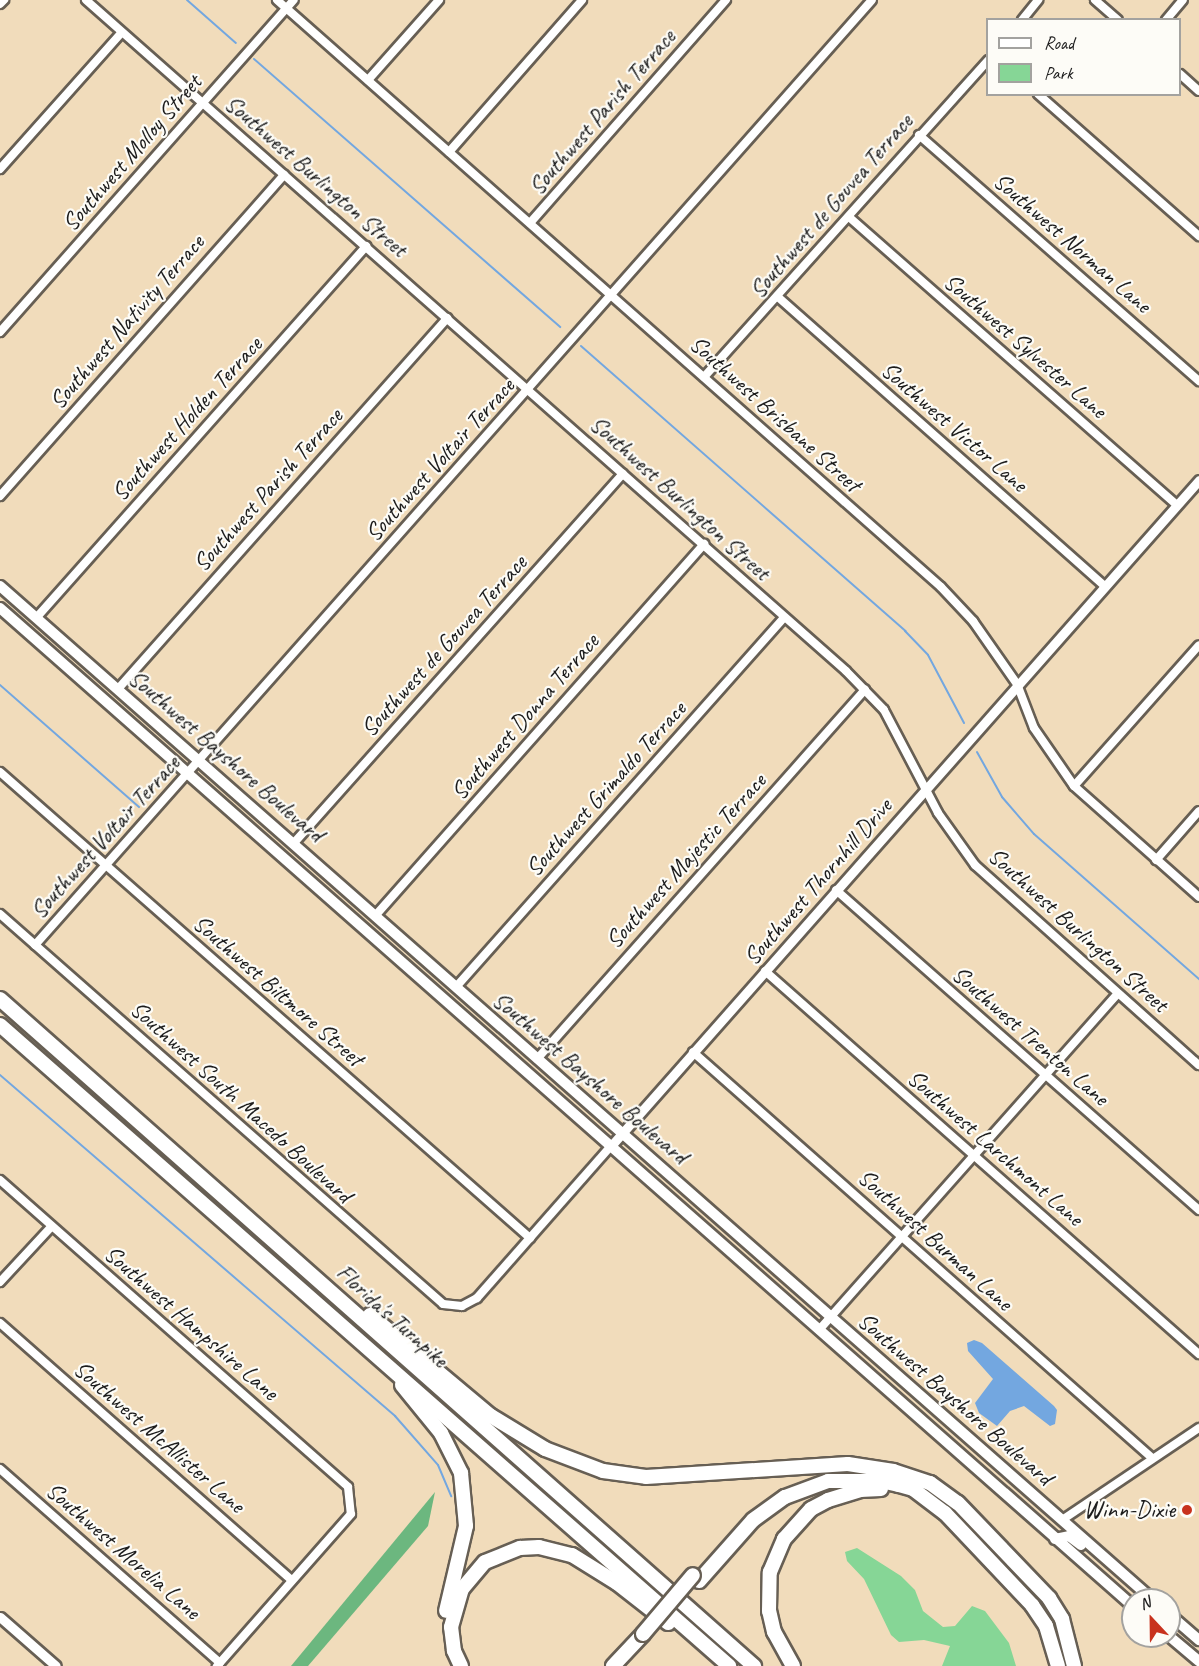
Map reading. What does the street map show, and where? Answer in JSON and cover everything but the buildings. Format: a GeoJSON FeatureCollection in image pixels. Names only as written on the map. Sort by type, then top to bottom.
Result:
{"type":"FeatureCollection","features":[{"type":"Feature","properties":{"kind":"highway","name":"Florida's Turnpike"},"geometry":{"type":"LineString","coordinates":[[0,999],[754,1666]]}},
{"type":"Feature","properties":{"kind":"highway","name":"Florida's Turnpike"},"geometry":{"type":"LineString","coordinates":[[0,1024],[729,1666]]}},
{"type":"Feature","properties":{"kind":"highway"},"geometry":{"type":"LineString","coordinates":[[296,1259],[337,1288],[491,1416],[545,1449],[573,1461],[603,1471],[646,1477],[848,1464],[870,1467],[930,1483],[958,1503],[1049,1598],[1062,1619],[1074,1666]]}},
{"type":"Feature","properties":{"kind":"highway"},"geometry":{"type":"LineString","coordinates":[[379,1359],[441,1433],[460,1473],[466,1526],[443,1632],[452,1666]]}},
{"type":"Feature","properties":{"kind":"highway"},"geometry":{"type":"LineString","coordinates":[[624,1666],[745,1516],[766,1499],[804,1480],[870,1467]]}},
{"type":"Feature","properties":{"kind":"highway"},"geometry":{"type":"LineString","coordinates":[[696,1578],[753,1520],[785,1497],[828,1481],[881,1481],[913,1489],[945,1513],[1032,1605],[1046,1626],[1058,1666]]}},
{"type":"Feature","properties":{"kind":"highway"},"geometry":{"type":"LineString","coordinates":[[793,1666],[774,1632],[769,1591],[774,1561],[795,1523],[828,1500],[860,1490],[898,1491],[926,1499]]}},
{"type":"Feature","properties":{"kind":"highway"},"geometry":{"type":"LineString","coordinates":[[461,1666],[451,1627],[462,1588],[479,1568],[500,1554],[538,1546],[572,1556],[592,1567],[724,1666]]}},
{"type":"Feature","properties":{"kind":"highway"},"geometry":{"type":"LineString","coordinates":[[613,1666],[646,1636]]}},
{"type":"Feature","properties":{"kind":"main road","name":"Southwest Bayshore Boulevard"},"geometry":{"type":"LineString","coordinates":[[0,586],[1140,1588]]}},
{"type":"Feature","properties":{"kind":"main road"},"geometry":{"type":"LineString","coordinates":[[0,601],[14,614],[37,617]]}},
{"type":"Feature","properties":{"kind":"main road","name":"Southwest Bayshore Boulevard"},"geometry":{"type":"LineString","coordinates":[[0,608],[1121,1596]]}},
{"type":"Feature","properties":{"kind":"main road"},"geometry":{"type":"LineString","coordinates":[[32,636],[44,632],[94,676],[103,676]]}},
{"type":"Feature","properties":{"kind":"main road"},"geometry":{"type":"LineString","coordinates":[[386,949],[397,950],[436,986],[456,987]]}},
{"type":"Feature","properties":{"kind":"main road"},"geometry":{"type":"LineString","coordinates":[[464,1017],[478,1014],[513,1045],[522,1045]]}},
{"type":"Feature","properties":{"kind":"main road"},"geometry":{"type":"LineString","coordinates":[[990,1482],[1001,1484],[1042,1520],[1052,1524],[1062,1520]]}},
{"type":"Feature","properties":{"kind":"main road"},"geometry":{"type":"LineString","coordinates":[[1055,1539],[1069,1536],[1112,1563]]}},
{"type":"Feature","properties":{"kind":"main road"},"geometry":{"type":"LineString","coordinates":[[1181,1624],[1199,1640]]}},
{"type":"Feature","properties":{"kind":"main road"},"geometry":{"type":"LineString","coordinates":[[1181,1646],[1199,1661]]}},
{"type":"Feature","properties":{"kind":"street"},"geometry":{"type":"LineString","coordinates":[[0,4],[4,0]]}},
{"type":"Feature","properties":{"kind":"street","name":"Southwest Burlington Street"},"geometry":{"type":"LineString","coordinates":[[86,0],[704,544],[865,689],[884,710],[925,789],[957,842],[995,887],[1199,1065]]}},
{"type":"Feature","properties":{"kind":"street","name":"Southwest Brisbane Street"},"geometry":{"type":"LineString","coordinates":[[277,0],[940,587],[973,621],[1017,684],[1034,728],[1074,786],[1199,897]]}},
{"type":"Feature","properties":{"kind":"street","name":"Southwest Molloy Street"},"geometry":{"type":"LineString","coordinates":[[0,332],[294,0]]}},
{"type":"Feature","properties":{"kind":"street"},"geometry":{"type":"LineString","coordinates":[[368,80],[439,0]]}},
{"type":"Feature","properties":{"kind":"street"},"geometry":{"type":"LineString","coordinates":[[449,152],[582,0]]}},
{"type":"Feature","properties":{"kind":"street","name":"Southwest Parish Terrace"},"geometry":{"type":"LineString","coordinates":[[530,223],[726,0]]}},
{"type":"Feature","properties":{"kind":"street","name":"Southwest Voltair Terrace"},"geometry":{"type":"LineString","coordinates":[[35,945],[872,0]]}},
{"type":"Feature","properties":{"kind":"street"},"geometry":{"type":"LineString","coordinates":[[1024,18],[1038,0]]}},
{"type":"Feature","properties":{"kind":"street"},"geometry":{"type":"LineString","coordinates":[[1095,0],[1116,18]]}},
{"type":"Feature","properties":{"kind":"street"},"geometry":{"type":"LineString","coordinates":[[1168,18],[1183,0]]}},
{"type":"Feature","properties":{"kind":"street"},"geometry":{"type":"LineString","coordinates":[[0,169],[122,32]]}},
{"type":"Feature","properties":{"kind":"street","name":"Southwest de Gouvea Terrace"},"geometry":{"type":"LineString","coordinates":[[704,377],[778,297],[986,61]]}},
{"type":"Feature","properties":{"kind":"street"},"geometry":{"type":"LineString","coordinates":[[1181,76],[1199,91]]}},
{"type":"Feature","properties":{"kind":"street"},"geometry":{"type":"LineString","coordinates":[[1040,96],[1199,237]]}},
{"type":"Feature","properties":{"kind":"street","name":"Southwest Norman Lane"},"geometry":{"type":"LineString","coordinates":[[919,135],[1199,381]]}},
{"type":"Feature","properties":{"kind":"street","name":"Southwest Nativity Terrace"},"geometry":{"type":"LineString","coordinates":[[0,496],[284,175]]}},
{"type":"Feature","properties":{"kind":"street","name":"Southwest Sylvester Lane"},"geometry":{"type":"LineString","coordinates":[[849,217],[1177,505]]}},
{"type":"Feature","properties":{"kind":"street","name":"Southwest Holden Terrace"},"geometry":{"type":"LineString","coordinates":[[37,617],[366,246]]}},
{"type":"Feature","properties":{"kind":"street","name":"Southwest Victor Lane"},"geometry":{"type":"LineString","coordinates":[[778,297],[1105,586]]}},
{"type":"Feature","properties":{"kind":"street","name":"Southwest Parish Terrace"},"geometry":{"type":"LineString","coordinates":[[118,689],[447,318]]}},
{"type":"Feature","properties":{"kind":"street","name":"Southwest de Gouvea Terrace"},"geometry":{"type":"LineString","coordinates":[[293,844],[623,474]]}},
{"type":"Feature","properties":{"kind":"street","name":"Southwest Thornhill Drive"},"geometry":{"type":"LineString","coordinates":[[462,1306],[477,1298],[1199,480]]}},
{"type":"Feature","properties":{"kind":"street","name":"Southwest Donna Terrace"},"geometry":{"type":"LineString","coordinates":[[375,916],[704,544]]}},
{"type":"Feature","properties":{"kind":"street","name":"Southwest Grimaldo Terrace"},"geometry":{"type":"LineString","coordinates":[[456,987],[784,617]]}},
{"type":"Feature","properties":{"kind":"street"},"geometry":{"type":"LineString","coordinates":[[1074,786],[1199,645]]}},
{"type":"Feature","properties":{"kind":"street","name":"Southwest Majestic Terrace"},"geometry":{"type":"LineString","coordinates":[[537,1059],[865,689]]}},
{"type":"Feature","properties":{"kind":"street","name":"Southwest Biltmore Street"},"geometry":{"type":"LineString","coordinates":[[0,772],[530,1238]]}},
{"type":"Feature","properties":{"kind":"street"},"geometry":{"type":"LineString","coordinates":[[1156,860],[1199,811]]}},
{"type":"Feature","properties":{"kind":"street","name":"Southwest Trenton Lane"},"geometry":{"type":"LineString","coordinates":[[836,890],[1199,1210]]}},
{"type":"Feature","properties":{"kind":"street","name":"Southwest South Macedo Boulevard"},"geometry":{"type":"LineString","coordinates":[[0,914],[428,1295],[443,1304],[462,1306]]}},
{"type":"Feature","properties":{"kind":"street","name":"Southwest Larchmont Lane"},"geometry":{"type":"LineString","coordinates":[[765,971],[1199,1354]]}},
{"type":"Feature","properties":{"kind":"street"},"geometry":{"type":"LineString","coordinates":[[819,1330],[1117,994]]}},
{"type":"Feature","properties":{"kind":"street","name":"Southwest Burman Lane"},"geometry":{"type":"LineString","coordinates":[[693,1052],[1151,1457]]}},
{"type":"Feature","properties":{"kind":"street","name":"Southwest Hampshire Lane"},"geometry":{"type":"LineString","coordinates":[[0,1180],[348,1487],[351,1514],[292,1580]]}},
{"type":"Feature","properties":{"kind":"street"},"geometry":{"type":"LineString","coordinates":[[0,1282],[52,1226]]}},
{"type":"Feature","properties":{"kind":"street","name":"Southwest McAllister Lane"},"geometry":{"type":"LineString","coordinates":[[0,1323],[292,1580]]}},
{"type":"Feature","properties":{"kind":"street"},"geometry":{"type":"LineString","coordinates":[[1062,1520],[1151,1457],[1199,1428]]}},
{"type":"Feature","properties":{"kind":"street","name":"Southwest Morelia Lane"},"geometry":{"type":"LineString","coordinates":[[0,1469],[219,1665]]}},
{"type":"Feature","properties":{"kind":"street"},"geometry":{"type":"LineString","coordinates":[[219,1665],[292,1580]]}},
{"type":"Feature","properties":{"kind":"street"},"geometry":{"type":"LineString","coordinates":[[0,1617],[56,1666]]}},
{"type":"Feature","properties":{"kind":"green space"},"geometry":{"type":"Polygon","coordinates":[[[435,1492],[428,1526],[308,1666],[291,1666],[435,1492]]]}},
{"type":"Feature","properties":{"kind":"green space"},"geometry":{"type":"Polygon","coordinates":[[[857,1548],[901,1576],[915,1590],[923,1611],[943,1627],[955,1626],[972,1606],[985,1611],[1009,1643],[1016,1666],[942,1666],[950,1646],[924,1640],[899,1642],[891,1635],[864,1579],[847,1561],[845,1552],[857,1548]]]}},
{"type":"Feature","properties":{"kind":"water"},"geometry":{"type":"Polygon","coordinates":[[[974,1340],[982,1343],[1054,1406],[1057,1410],[1055,1424],[1050,1426],[1024,1406],[1010,1411],[997,1426],[979,1413],[975,1403],[993,1379],[968,1351],[967,1343],[974,1340]]]}},
{"type":"Feature","properties":{"kind":"waterway"},"geometry":{"type":"LineString","coordinates":[[187,0],[236,43]]}},
{"type":"Feature","properties":{"kind":"waterway"},"geometry":{"type":"LineString","coordinates":[[254,59],[560,327]]}},
{"type":"Feature","properties":{"kind":"waterway"},"geometry":{"type":"LineString","coordinates":[[581,346],[905,631],[928,655],[964,723]]}},
{"type":"Feature","properties":{"kind":"waterway"},"geometry":{"type":"LineString","coordinates":[[0,685],[139,807]]}},
{"type":"Feature","properties":{"kind":"waterway"},"geometry":{"type":"LineString","coordinates":[[977,752],[1002,797],[1034,834],[1199,979]]}},
{"type":"Feature","properties":{"kind":"waterway"},"geometry":{"type":"LineString","coordinates":[[0,1075],[395,1416],[438,1465],[451,1496]]}},
{"type":"Feature","properties":{"kind":"place","name":"Winn-Dixie"},"geometry":{"type":"Point","coordinates":[1187,1510]}}]}
